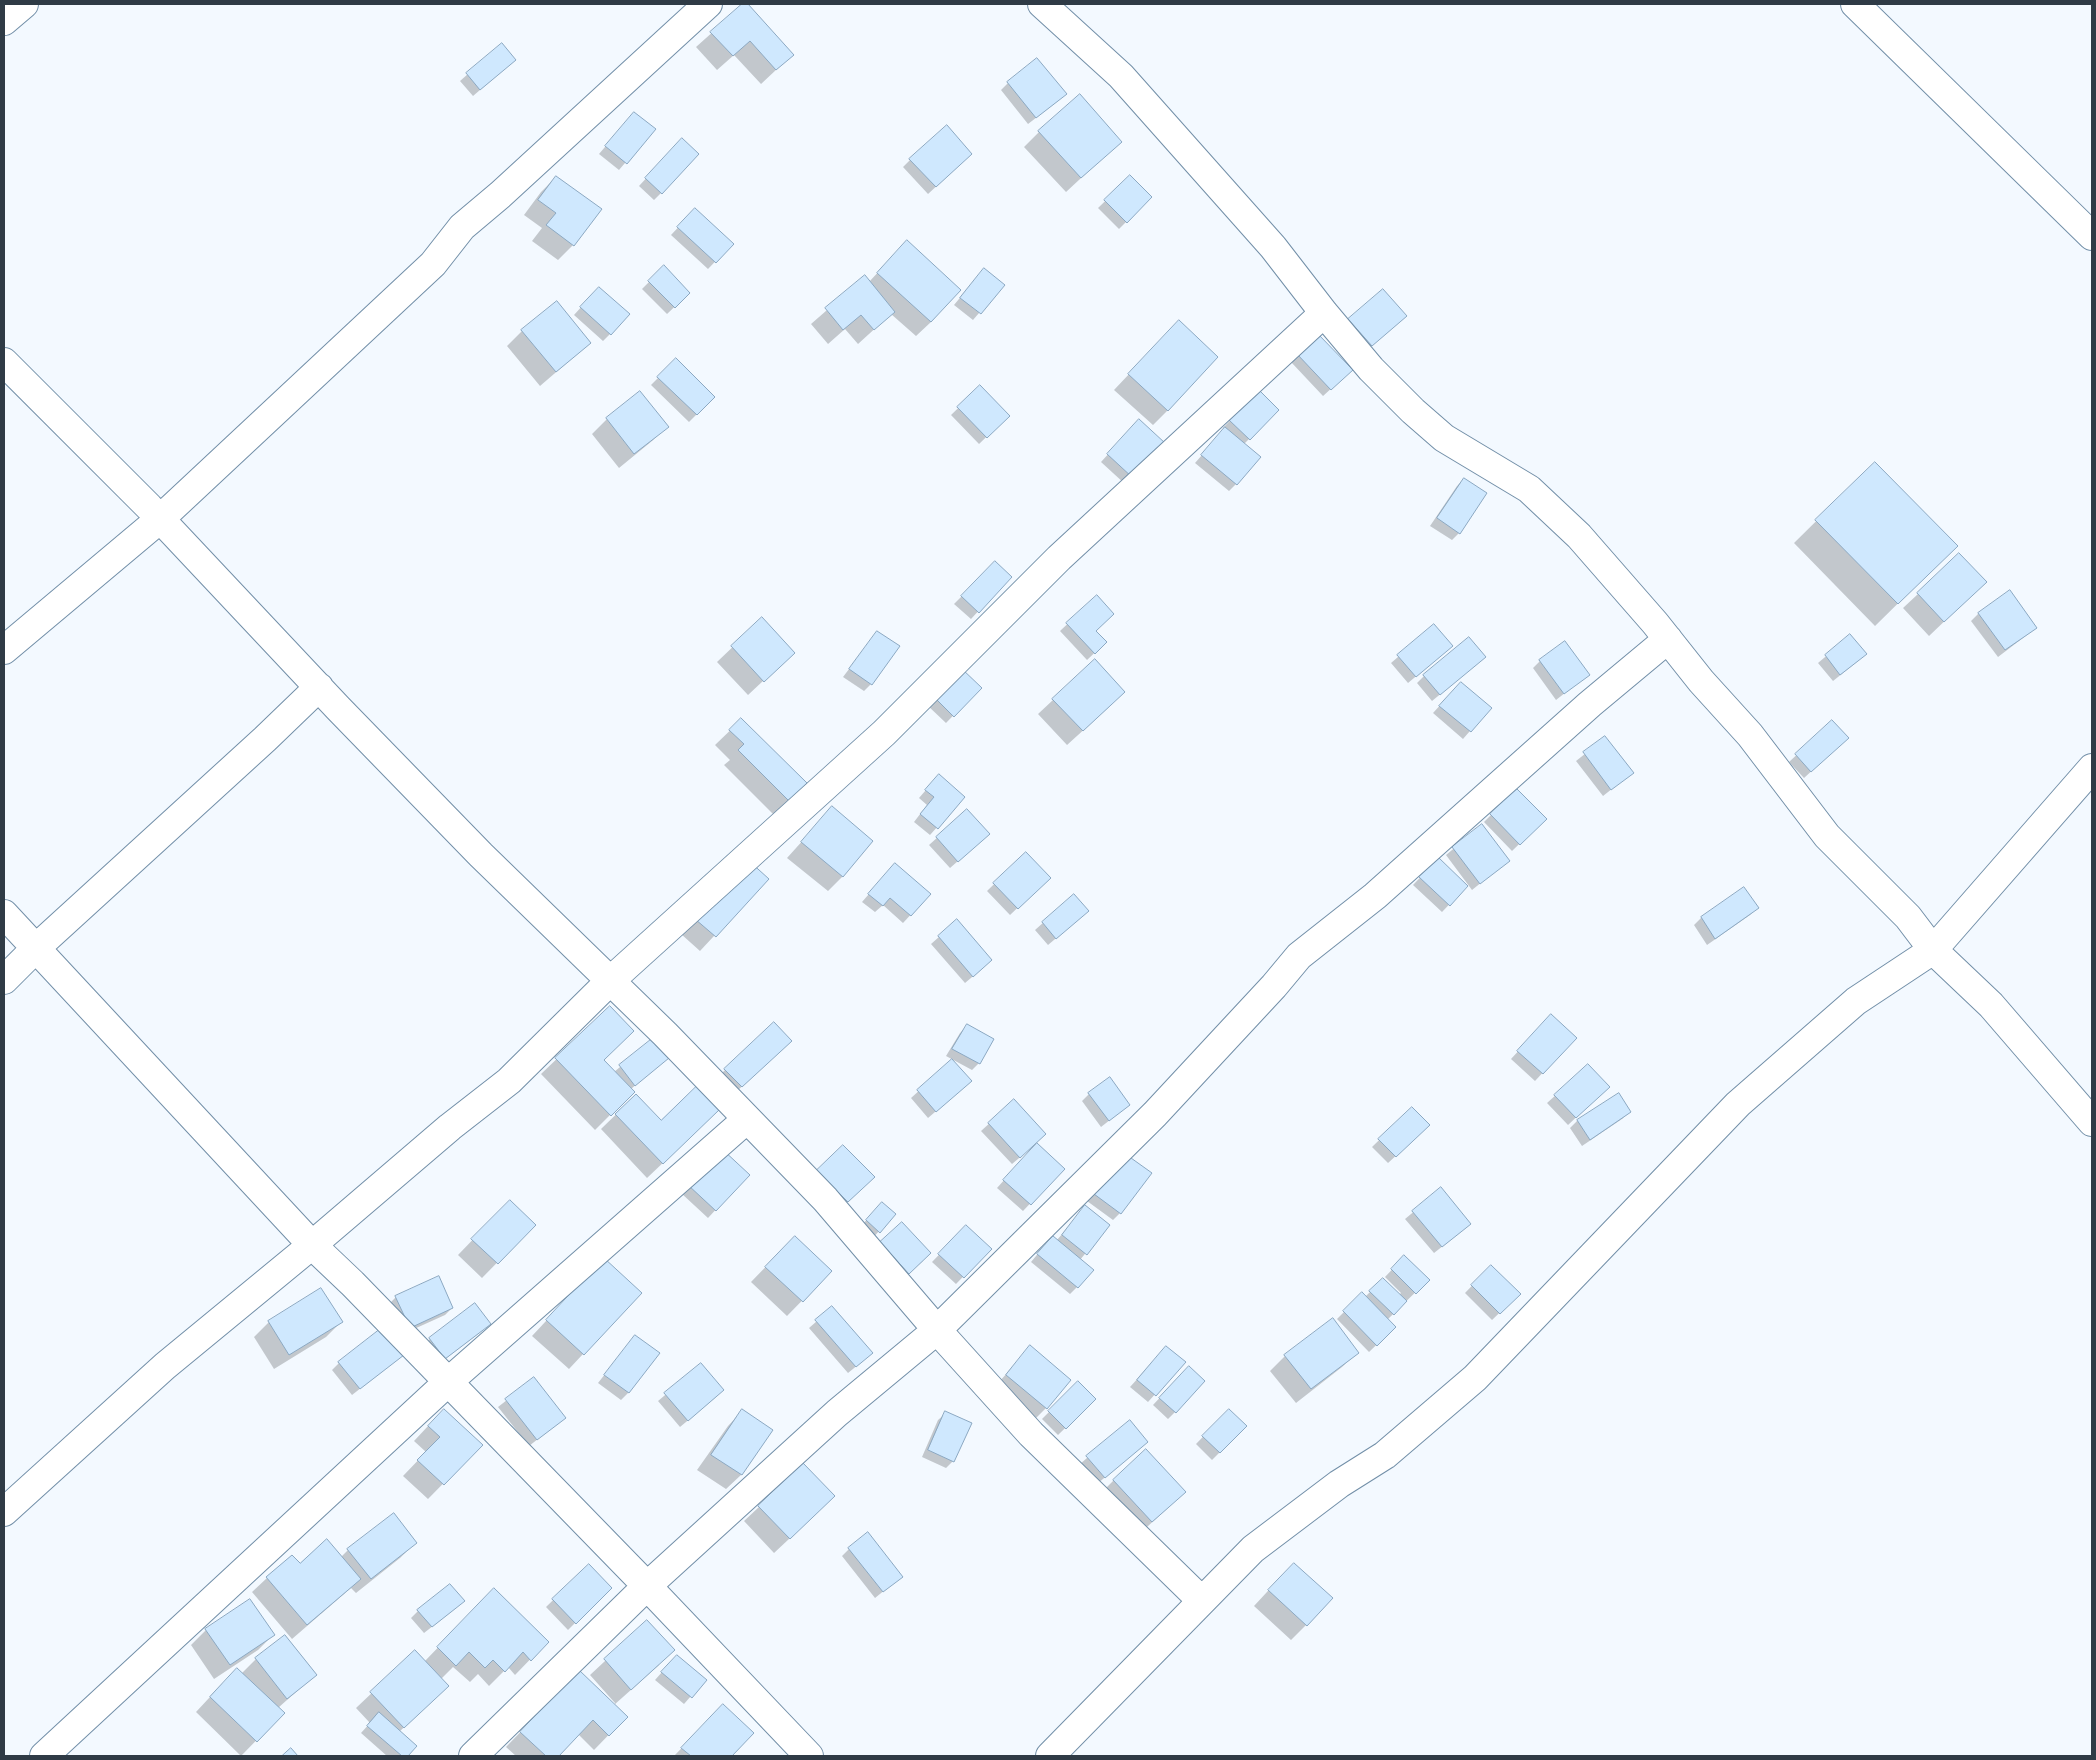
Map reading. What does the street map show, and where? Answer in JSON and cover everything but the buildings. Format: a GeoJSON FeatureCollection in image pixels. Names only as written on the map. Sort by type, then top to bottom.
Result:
{"type":"FeatureCollection","features":[{"type":"Feature","properties":{"kind":"street"},"geometry":{"type":"LineString","coordinates":[[4,21],[24,4]]}},
{"type":"Feature","properties":{"kind":"street"},"geometry":{"type":"LineString","coordinates":[[4,650],[160,519],[433,264],[462,227],[500,195],[708,4]]}},
{"type":"Feature","properties":{"kind":"street"},"geometry":{"type":"LineString","coordinates":[[1042,4],[1121,76],[1273,247],[1324,313],[1371,369],[1413,411],[1444,438],[1529,489],[1579,536],[1701,681],[1750,735],[1796,792],[1827,836],[1908,917],[1933,950],[1991,1005],[2092,1122]]}},
{"type":"Feature","properties":{"kind":"street"},"geometry":{"type":"LineString","coordinates":[[1855,4],[2092,236]]}},
{"type":"Feature","properties":{"kind":"street"},"geometry":{"type":"LineString","coordinates":[[4,1512],[165,1366],[312,1245],[450,1127],[509,1080],[610,981],[884,733],[1059,558],[1324,313]]}},
{"type":"Feature","properties":{"kind":"street"},"geometry":{"type":"LineString","coordinates":[[4,362],[160,519],[481,855],[666,1034],[825,1199],[937,1330],[1031,1434],[1202,1602]]}},
{"type":"Feature","properties":{"kind":"street"},"geometry":{"type":"LineString","coordinates":[[473,1756],[647,1586],[837,1413],[937,1330],[1155,1114],[1274,986],[1299,956],[1375,896],[1590,704],[1668,640]]}},
{"type":"Feature","properties":{"kind":"street"},"geometry":{"type":"LineString","coordinates":[[4,980],[36,948],[265,739],[319,687]]}},
{"type":"Feature","properties":{"kind":"street"},"geometry":{"type":"LineString","coordinates":[[1050,1756],[1253,1549],[1339,1484],[1385,1455],[1475,1378],[1738,1104],[1856,1001],[1933,950],[2092,768]]}},
{"type":"Feature","properties":{"kind":"street"},"geometry":{"type":"LineString","coordinates":[[4,914],[312,1245],[352,1283],[647,1586],[809,1756]]}},
{"type":"Feature","properties":{"kind":"street"},"geometry":{"type":"LineString","coordinates":[[44,1756],[448,1382],[747,1119]]}}]}
